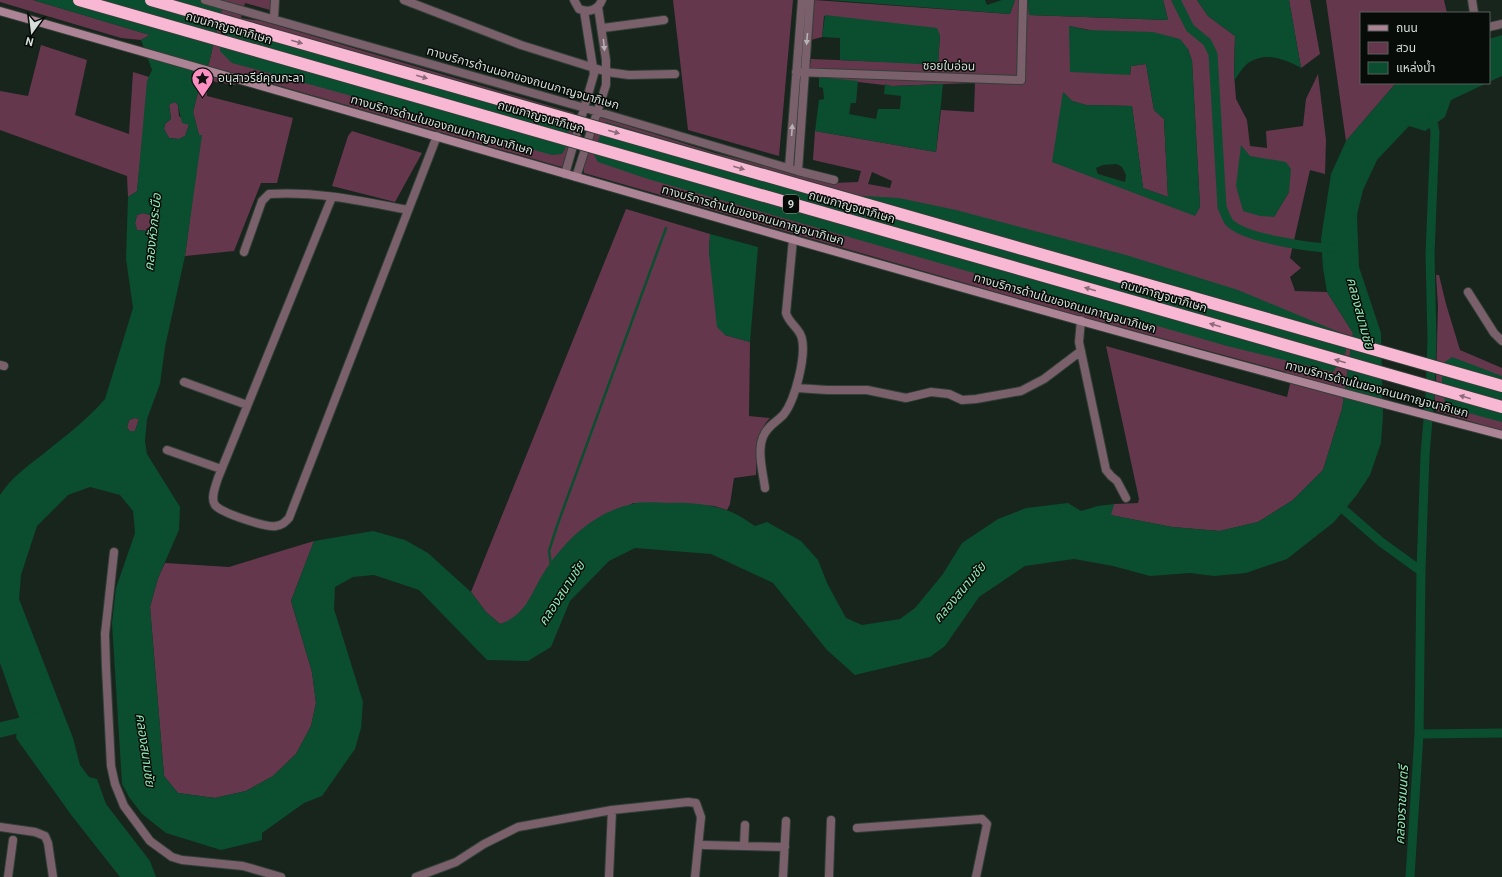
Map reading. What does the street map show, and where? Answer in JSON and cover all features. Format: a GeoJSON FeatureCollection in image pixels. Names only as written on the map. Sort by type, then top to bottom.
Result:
{"type":"FeatureCollection","features":[{"type":"Feature","properties":{"kind":"highway","name":"ถนนกาญจนาภิเษก"},"geometry":{"type":"LineString","coordinates":[[79,0],[1502,407]]}},
{"type":"Feature","properties":{"kind":"highway","name":"ถนนกาญจนาภิเษก"},"geometry":{"type":"LineString","coordinates":[[151,0],[1502,386]]}},
{"type":"Feature","properties":{"kind":"main road","name":"ทางบริการด้านในของถนนกาญจนาภิเษก"},"geometry":{"type":"LineString","coordinates":[[0,11],[793,239],[1287,378],[1502,435]]}},
{"type":"Feature","properties":{"kind":"street","name":"ทางบริการด้านนอกของถนนกาญจนาภิเษก"},"geometry":{"type":"LineString","coordinates":[[205,0],[274,18],[798,171],[834,180]]}},
{"type":"Feature","properties":{"kind":"street"},"geometry":{"type":"LineString","coordinates":[[274,18],[275,0]]}},
{"type":"Feature","properties":{"kind":"street"},"geometry":{"type":"LineString","coordinates":[[404,0],[520,45],[607,72],[630,75],[675,74]]}},
{"type":"Feature","properties":{"kind":"street"},"geometry":{"type":"LineString","coordinates":[[574,0],[576,5],[584,11],[594,10],[600,4]]}},
{"type":"Feature","properties":{"kind":"street"},"geometry":{"type":"LineString","coordinates":[[798,171],[802,0]]}},
{"type":"Feature","properties":{"kind":"street"},"geometry":{"type":"LineString","coordinates":[[789,168],[810,0]]}},
{"type":"Feature","properties":{"kind":"street","name":"ซอยใบอ่อน"},"geometry":{"type":"LineString","coordinates":[[800,71],[914,77],[1022,80],[1023,0]]}},
{"type":"Feature","properties":{"kind":"street"},"geometry":{"type":"LineString","coordinates":[[1472,0],[1474,12]]}},
{"type":"Feature","properties":{"kind":"street"},"geometry":{"type":"LineString","coordinates":[[576,177],[596,111],[606,85],[607,72],[600,4]]}},
{"type":"Feature","properties":{"kind":"street"},"geometry":{"type":"LineString","coordinates":[[565,174],[585,108],[594,67],[584,11]]}},
{"type":"Feature","properties":{"kind":"street"},"geometry":{"type":"LineString","coordinates":[[603,28],[664,20]]}},
{"type":"Feature","properties":{"kind":"street"},"geometry":{"type":"LineString","coordinates":[[1490,28],[1502,24]]}},
{"type":"Feature","properties":{"kind":"street"},"geometry":{"type":"LineString","coordinates":[[332,197],[221,469],[213,499],[215,505],[230,514],[274,527],[282,525],[289,518],[437,136]]}},
{"type":"Feature","properties":{"kind":"street"},"geometry":{"type":"LineString","coordinates":[[244,252],[262,201],[269,194],[289,193],[332,197],[408,210]]}},
{"type":"Feature","properties":{"kind":"street"},"geometry":{"type":"LineString","coordinates":[[765,488],[762,462],[762,438],[766,431],[783,415],[797,388],[803,339],[788,320],[786,307],[793,239]]}},
{"type":"Feature","properties":{"kind":"street"},"geometry":{"type":"LineString","coordinates":[[1468,292],[1494,333],[1502,341]]}},
{"type":"Feature","properties":{"kind":"street"},"geometry":{"type":"LineString","coordinates":[[1081,320],[1078,338],[1106,470],[1117,480],[1126,498]]}},
{"type":"Feature","properties":{"kind":"street"},"geometry":{"type":"LineString","coordinates":[[797,388],[867,390],[906,398],[931,392],[949,394],[962,400],[976,399],[1021,391],[1044,379],[1081,351]]}},
{"type":"Feature","properties":{"kind":"street"},"geometry":{"type":"LineString","coordinates":[[184,382],[247,406]]}},
{"type":"Feature","properties":{"kind":"street"},"geometry":{"type":"LineString","coordinates":[[167,450],[221,469]]}},
{"type":"Feature","properties":{"kind":"street"},"geometry":{"type":"LineString","coordinates":[[114,552],[105,634],[106,667],[111,766],[115,784],[124,806],[150,842],[172,857],[182,860],[243,866],[281,877]]}},
{"type":"Feature","properties":{"kind":"street"},"geometry":{"type":"LineString","coordinates":[[416,877],[456,862],[484,844],[518,827],[612,810],[673,802],[696,803],[701,817],[695,877]]}},
{"type":"Feature","properties":{"kind":"street"},"geometry":{"type":"LineString","coordinates":[[609,877],[612,810]]}},
{"type":"Feature","properties":{"kind":"street"},"geometry":{"type":"LineString","coordinates":[[857,828],[973,819],[985,820],[987,824],[976,877]]}},
{"type":"Feature","properties":{"kind":"street"},"geometry":{"type":"LineString","coordinates":[[829,877],[831,820]]}},
{"type":"Feature","properties":{"kind":"street"},"geometry":{"type":"LineString","coordinates":[[783,877],[786,822]]}},
{"type":"Feature","properties":{"kind":"street"},"geometry":{"type":"LineString","coordinates":[[744,846],[745,825]]}},
{"type":"Feature","properties":{"kind":"street"},"geometry":{"type":"LineString","coordinates":[[0,827],[35,832],[45,836],[48,843],[53,877]]}},
{"type":"Feature","properties":{"kind":"street"},"geometry":{"type":"LineString","coordinates":[[8,877],[13,840]]}},
{"type":"Feature","properties":{"kind":"street"},"geometry":{"type":"LineString","coordinates":[[704,845],[785,847]]}},
{"type":"Feature","properties":{"kind":"green space"},"geometry":{"type":"Polygon","coordinates":[[[0,0],[33,0],[150,35],[141,40],[121,38],[0,2],[0,0]]]}},
{"type":"Feature","properties":{"kind":"green space"},"geometry":{"type":"Polygon","coordinates":[[[224,0],[270,0],[270,10],[245,3],[241,18],[262,21],[574,113],[568,155],[562,167],[242,75],[235,85],[216,82],[203,77],[209,63],[224,0]]]}},
{"type":"Feature","properties":{"kind":"green space"},"geometry":{"type":"Polygon","coordinates":[[[673,0],[793,0],[779,156],[688,130],[673,0]]]}},
{"type":"Feature","properties":{"kind":"green space"},"geometry":{"type":"Polygon","coordinates":[[[814,0],[1010,14],[1015,0],[1028,0],[1029,15],[1168,20],[1163,0],[1197,0],[1208,16],[1235,36],[1234,73],[1236,99],[1247,120],[1250,146],[1267,148],[1266,131],[1303,126],[1306,99],[1318,74],[1326,140],[1325,174],[1310,170],[1290,258],[1301,268],[1290,277],[1295,291],[1327,292],[1353,333],[1342,409],[1323,470],[1293,500],[1258,522],[1220,531],[1172,527],[1110,515],[1114,504],[1138,503],[1139,499],[1106,346],[1287,397],[1290,384],[1286,372],[1065,312],[584,173],[583,165],[600,117],[715,153],[833,183],[858,182],[861,171],[813,160],[815,131],[936,152],[941,110],[974,112],[975,83],[892,86],[808,76],[811,59],[938,64],[940,35],[824,16],[822,37],[811,40],[814,0]],[[1069,26],[1130,75],[1131,66],[1146,64],[1154,110],[1164,119],[1168,197],[1143,188],[1132,106],[1086,105],[1072,101],[1064,93],[1053,162],[1195,215],[1200,207],[1192,61],[1188,49],[1069,26]],[[1241,146],[1274,217],[1289,192],[1265,160],[1249,156],[1241,146]],[[872,172],[868,184],[890,188],[892,181],[872,172]]]}},
{"type":"Feature","properties":{"kind":"green space"},"geometry":{"type":"Polygon","coordinates":[[[1289,0],[1310,0],[1320,54],[1301,68],[1289,0]]]}},
{"type":"Feature","properties":{"kind":"green space"},"geometry":{"type":"Polygon","coordinates":[[[1326,0],[1444,0],[1447,12],[1360,12],[1360,84],[1395,84],[1346,141],[1326,0]]]}},
{"type":"Feature","properties":{"kind":"green space"},"geometry":{"type":"Polygon","coordinates":[[[41,45],[87,60],[75,115],[129,134],[133,72],[149,77],[137,191],[128,197],[127,176],[0,130],[0,91],[28,96],[41,45]]]}},
{"type":"Feature","properties":{"kind":"green space"},"geometry":{"type":"Polygon","coordinates":[[[199,88],[207,90],[207,96],[293,118],[277,183],[261,183],[234,251],[185,256],[201,135],[199,135],[193,112],[199,88]]]}},
{"type":"Feature","properties":{"kind":"green space"},"geometry":{"type":"Polygon","coordinates":[[[175,102],[178,105],[179,116],[189,125],[185,136],[179,139],[169,138],[164,129],[165,124],[171,119],[169,104],[175,102]]]}},
{"type":"Feature","properties":{"kind":"green space"},"geometry":{"type":"Polygon","coordinates":[[[352,131],[422,153],[395,202],[332,186],[348,136],[352,131]]]}},
{"type":"Feature","properties":{"kind":"green space"},"geometry":{"type":"Polygon","coordinates":[[[626,209],[710,234],[709,253],[725,335],[750,342],[749,416],[770,418],[765,424],[759,437],[756,475],[734,478],[730,504],[727,510],[714,506],[680,503],[633,503],[547,568],[525,607],[513,620],[500,624],[486,612],[471,592],[626,209]]]}},
{"type":"Feature","properties":{"kind":"green space"},"geometry":{"type":"Polygon","coordinates":[[[143,213],[150,215],[152,223],[149,231],[137,230],[135,223],[137,215],[143,213]]]}},
{"type":"Feature","properties":{"kind":"green space"},"geometry":{"type":"Polygon","coordinates":[[[1436,275],[1439,275],[1460,350],[1502,368],[1502,431],[1436,411],[1434,393],[1436,381],[1438,306],[1436,275]]]}},
{"type":"Feature","properties":{"kind":"green space"},"geometry":{"type":"Polygon","coordinates":[[[135,418],[139,419],[135,431],[130,431],[127,428],[129,420],[135,418]]]}},
{"type":"Feature","properties":{"kind":"green space"},"geometry":{"type":"Polygon","coordinates":[[[314,541],[291,601],[312,672],[316,703],[311,726],[296,754],[273,776],[246,791],[215,798],[178,793],[164,776],[150,607],[158,578],[165,563],[229,567],[314,541]]]}},
{"type":"Feature","properties":{"kind":"water"},"geometry":{"type":"Polygon","coordinates":[[[33,0],[224,0],[209,63],[199,88],[193,112],[199,135],[202,135],[185,256],[165,347],[160,384],[147,419],[145,441],[147,454],[180,507],[179,530],[158,578],[150,607],[164,776],[178,793],[215,798],[246,791],[273,776],[296,754],[311,726],[316,703],[312,672],[291,601],[314,541],[373,531],[405,540],[428,553],[471,592],[486,612],[500,624],[510,620],[523,608],[542,576],[564,546],[584,528],[606,513],[636,503],[645,502],[705,505],[730,511],[755,526],[767,522],[801,541],[818,560],[827,583],[846,618],[862,625],[900,619],[915,608],[943,574],[962,543],[998,519],[1026,508],[1068,503],[1081,511],[1098,506],[1114,504],[1111,515],[1172,527],[1219,531],[1258,522],[1293,500],[1323,470],[1342,409],[1353,333],[1327,292],[1323,268],[1321,239],[1331,174],[1346,141],[1395,84],[1485,84],[1451,100],[1445,117],[1425,131],[1409,126],[1377,160],[1363,190],[1357,215],[1359,267],[1381,333],[1383,415],[1381,443],[1370,475],[1356,496],[1334,522],[1287,559],[1246,573],[1214,576],[1190,573],[1150,576],[1113,566],[1074,559],[1025,566],[979,597],[945,646],[930,657],[855,675],[827,650],[773,583],[711,554],[635,548],[609,561],[570,601],[551,647],[528,661],[487,660],[419,590],[374,575],[353,577],[335,587],[334,609],[363,702],[361,728],[355,749],[322,796],[304,803],[262,833],[262,840],[221,850],[166,833],[142,814],[129,797],[122,784],[112,623],[116,588],[135,533],[133,511],[120,495],[90,487],[68,495],[37,526],[21,575],[19,599],[73,738],[80,765],[89,777],[97,779],[106,804],[150,861],[156,877],[120,877],[72,816],[16,738],[19,717],[0,663],[0,495],[19,473],[75,428],[105,399],[133,308],[126,259],[128,197],[137,191],[147,81],[152,70],[141,40],[150,35],[33,0]],[[175,102],[169,105],[171,119],[165,124],[164,129],[169,138],[179,139],[185,136],[189,125],[182,123],[178,105],[175,102]],[[143,213],[137,215],[135,223],[137,230],[149,231],[152,223],[150,215],[143,213]],[[135,418],[129,420],[127,428],[130,431],[135,431],[139,419],[135,418]]]}},
{"type":"Feature","properties":{"kind":"water"},"geometry":{"type":"Polygon","coordinates":[[[829,0],[985,0],[987,5],[1002,0],[1015,0],[1010,14],[829,0]]]}},
{"type":"Feature","properties":{"kind":"water"},"geometry":{"type":"Polygon","coordinates":[[[1028,0],[1163,0],[1168,20],[1029,15],[1028,0]]]}},
{"type":"Feature","properties":{"kind":"water"},"geometry":{"type":"Polygon","coordinates":[[[1197,0],[1289,0],[1301,68],[1282,59],[1261,57],[1248,63],[1234,81],[1235,36],[1208,16],[1197,0]]]}},
{"type":"Feature","properties":{"kind":"water"},"geometry":{"type":"Polygon","coordinates":[[[231,15],[244,23],[449,79],[564,113],[569,129],[569,139],[562,154],[552,155],[467,131],[428,117],[232,63],[220,51],[220,35],[231,15]]]}},
{"type":"Feature","properties":{"kind":"water"},"geometry":{"type":"Polygon","coordinates":[[[825,15],[937,28],[940,35],[938,65],[840,60],[840,38],[822,37],[825,15]]]}},
{"type":"Feature","properties":{"kind":"water"},"geometry":{"type":"Polygon","coordinates":[[[1069,26],[1087,30],[1153,32],[1180,39],[1188,49],[1192,61],[1200,207],[1195,216],[1052,162],[1063,92],[1072,101],[1086,105],[1132,106],[1143,188],[1168,197],[1164,119],[1154,110],[1146,64],[1131,66],[1130,75],[1070,72],[1069,26]],[[1117,164],[1103,165],[1096,168],[1098,174],[1125,182],[1126,175],[1122,167],[1117,164]]]}},
{"type":"Feature","properties":{"kind":"water"},"geometry":{"type":"Polygon","coordinates":[[[1502,35],[1502,76],[1490,82],[1490,39],[1502,35]]]}},
{"type":"Feature","properties":{"kind":"water"},"geometry":{"type":"Polygon","coordinates":[[[819,77],[858,81],[856,103],[851,103],[849,114],[876,119],[878,109],[900,109],[901,96],[884,94],[885,84],[892,86],[943,84],[936,152],[815,131],[819,100],[824,99],[823,88],[819,87],[819,77]]]}},
{"type":"Feature","properties":{"kind":"water"},"geometry":{"type":"Polygon","coordinates":[[[606,122],[848,195],[899,198],[956,210],[1126,255],[1238,290],[1346,335],[1346,352],[1333,372],[1227,346],[648,179],[598,162],[594,155],[606,122]]]}},
{"type":"Feature","properties":{"kind":"water"},"geometry":{"type":"Polygon","coordinates":[[[1241,145],[1250,156],[1286,162],[1291,169],[1289,192],[1274,217],[1260,216],[1243,211],[1236,186],[1241,145]]]}},
{"type":"Feature","properties":{"kind":"water"},"geometry":{"type":"Polygon","coordinates":[[[710,234],[758,247],[750,342],[725,335],[717,327],[709,253],[710,234]]]}},
{"type":"Feature","properties":{"kind":"water"},"geometry":{"type":"Polygon","coordinates":[[[1452,357],[1502,376],[1502,422],[1446,407],[1442,383],[1442,364],[1452,357]]]}},
{"type":"Feature","properties":{"kind":"waterway"},"geometry":{"type":"LineString","coordinates":[[1176,0],[1190,28],[1207,42],[1213,54],[1222,207],[1229,222],[1236,228],[1262,237],[1294,244],[1333,248]]}},
{"type":"Feature","properties":{"kind":"waterway"},"geometry":{"type":"LineString","coordinates":[[1421,571],[1425,455],[1430,396],[1432,340],[1430,254],[1435,132],[1431,113]]}},
{"type":"Feature","properties":{"kind":"waterway"},"geometry":{"type":"LineString","coordinates":[[551,565],[549,551],[557,526],[666,228]]}},
{"type":"Feature","properties":{"kind":"waterway"},"geometry":{"type":"LineString","coordinates":[[1335,502],[1381,542],[1421,571],[1419,734],[1502,733]]}},
{"type":"Feature","properties":{"kind":"waterway"},"geometry":{"type":"LineString","coordinates":[[0,730],[38,721]]}},
{"type":"Feature","properties":{"kind":"waterway","name":"คลองราชมนตรี"},"geometry":{"type":"LineString","coordinates":[[1410,877],[1419,734]]}},
{"type":"Feature","properties":{"kind":"place","name":"อนุสาวรีย์คุณกะลา"},"geometry":{"type":"Point","coordinates":[202,98]}},
{"type":"Feature","properties":{"kind":"water label","name":"คลองหัวกระบือ"},"geometry":{"type":"Point","coordinates":[152,232]}},
{"type":"Feature","properties":{"kind":"water label","name":"คลองสนามชัย"},"geometry":{"type":"Point","coordinates":[1361,313]}},
{"type":"Feature","properties":{"kind":"water label","name":"คลองสนามชัย"},"geometry":{"type":"Point","coordinates":[959,592]}},
{"type":"Feature","properties":{"kind":"water label","name":"คลองสนามชัย"},"geometry":{"type":"Point","coordinates":[561,593]}},
{"type":"Feature","properties":{"kind":"water label","name":"คลองสนามชัย"},"geometry":{"type":"Point","coordinates":[146,750]}}]}
